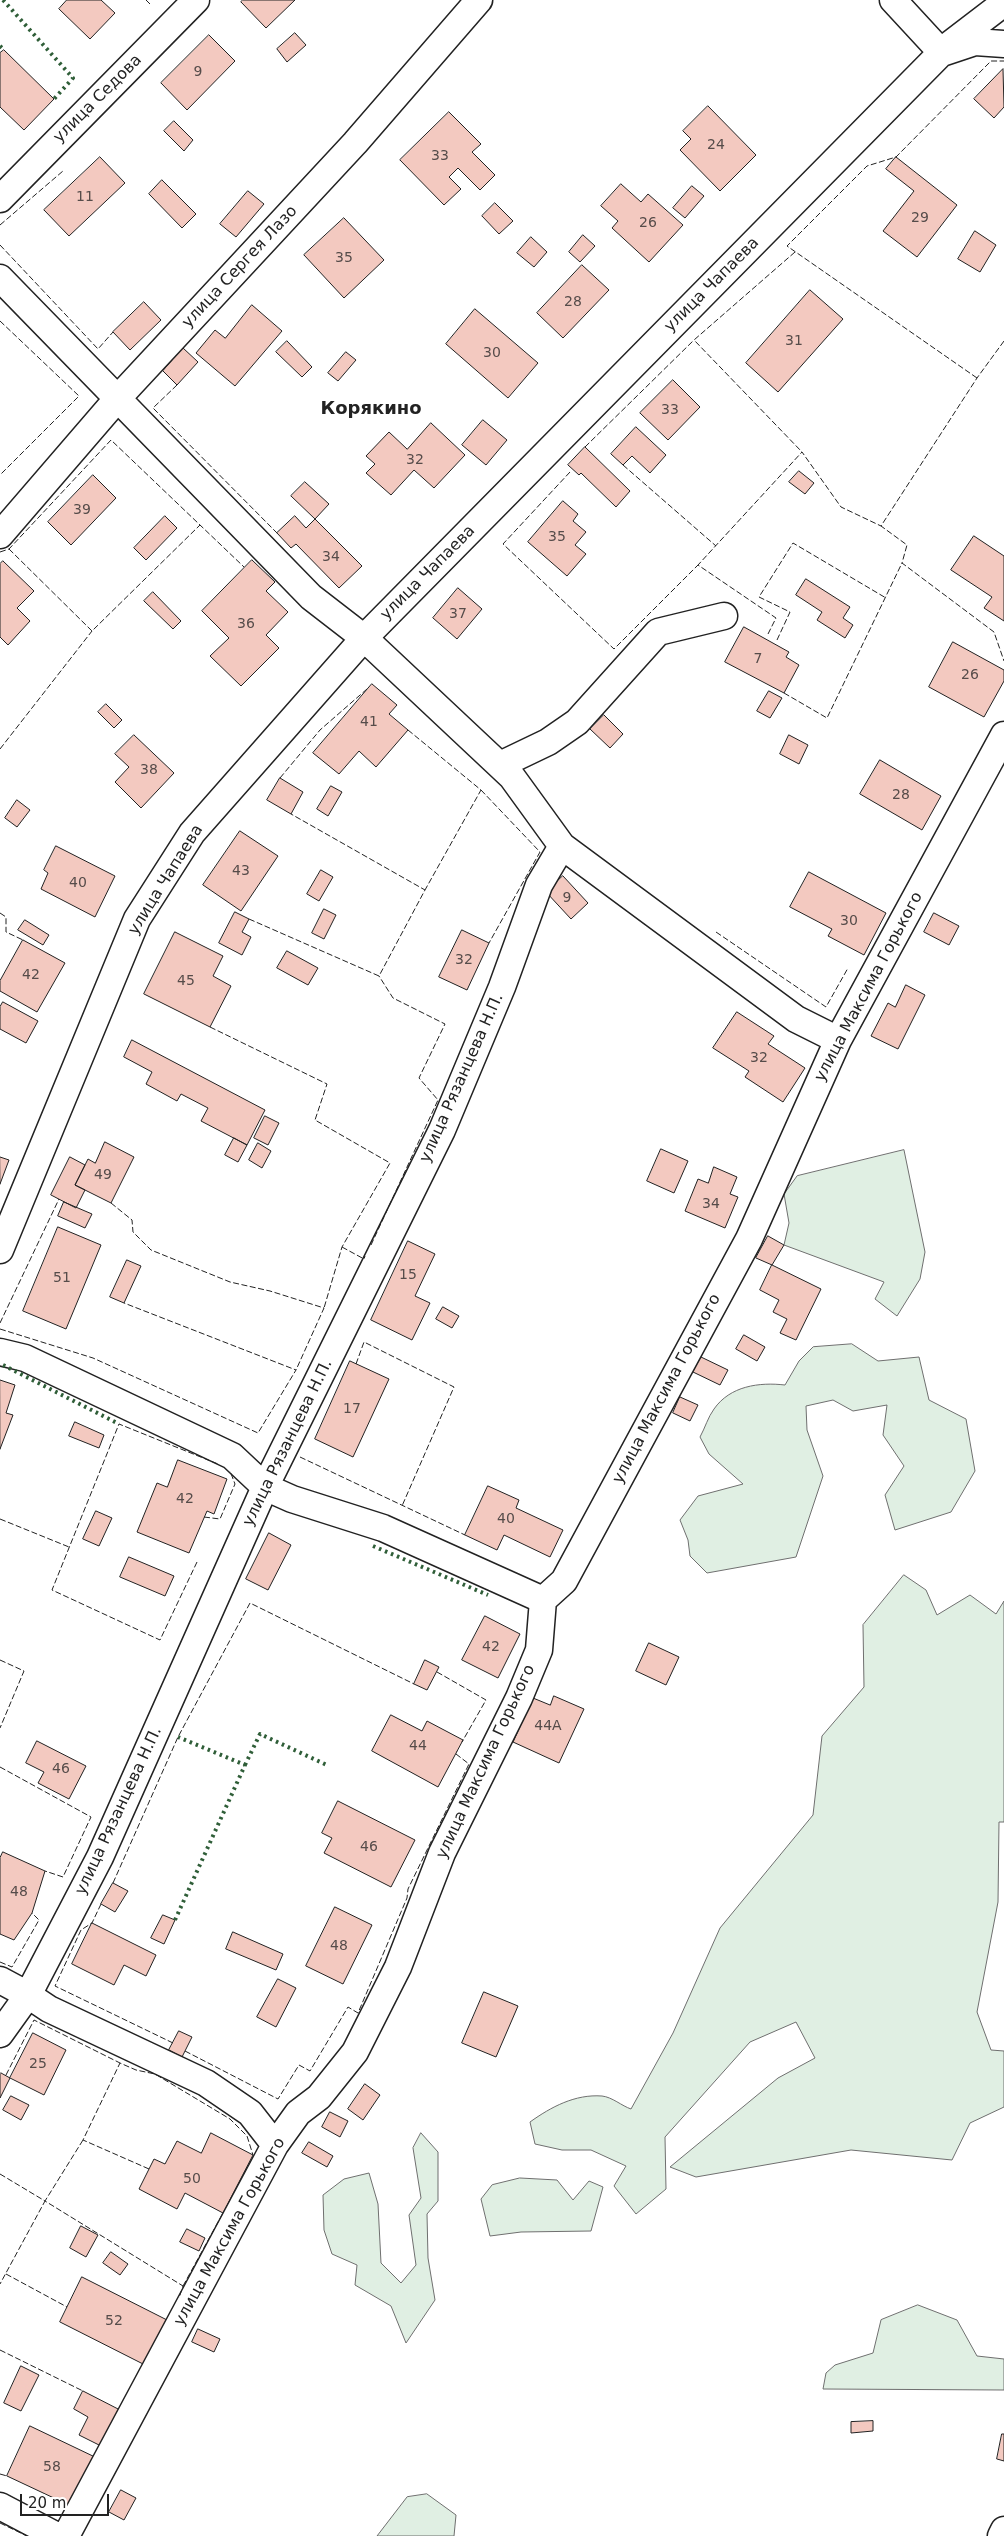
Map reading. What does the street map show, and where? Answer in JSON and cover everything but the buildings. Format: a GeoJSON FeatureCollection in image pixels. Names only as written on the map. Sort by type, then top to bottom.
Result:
{"type":"FeatureCollection","features":[{"type":"Feature","properties":{"kind":"street","name":"улица Седова"},"geometry":{"type":"LineString","coordinates":[[0,199],[196,0]]}},
{"type":"Feature","properties":{"kind":"street","name":"улица Сергея Лазо"},"geometry":{"type":"LineString","coordinates":[[0,535],[118,398],[355,144],[479,0]]}},
{"type":"Feature","properties":{"kind":"street"},"geometry":{"type":"LineString","coordinates":[[893,0],[942,53],[975,42],[1004,44]]}},
{"type":"Feature","properties":{"kind":"street","name":"улица Чапаева"},"geometry":{"type":"LineString","coordinates":[[0,1250],[138,919],[192,833],[364,638],[942,53],[1004,3]]}},
{"type":"Feature","properties":{"kind":"street"},"geometry":{"type":"LineString","coordinates":[[0,278],[311,597],[364,638],[512,777],[562,846],[796,1018],[838,1040]]}},
{"type":"Feature","properties":{"kind":"street"},"geometry":{"type":"LineString","coordinates":[[500,765],[548,742],[577,722],[658,632],[724,616]]}},
{"type":"Feature","properties":{"kind":"street","name":"улица Максима Горького"},"geometry":{"type":"LineString","coordinates":[[66,2536],[275,2145],[298,2113],[319,2097],[355,2052],[398,1968],[442,1853],[519,1698],[539,1650],[543,1600],[564,1581],[749,1239],[838,1040],[1004,735]]}},
{"type":"Feature","properties":{"kind":"street","name":"улица Рязанцева Н.П."},"geometry":{"type":"LineString","coordinates":[[0,2034],[28,1995],[100,1857],[265,1487],[442,1130],[502,987],[539,885],[562,846]]}},
{"type":"Feature","properties":{"kind":"street"},"geometry":{"type":"LineString","coordinates":[[0,1352],[25,1358],[232,1456],[265,1487],[292,1499],[383,1528],[543,1600]]}},
{"type":"Feature","properties":{"kind":"street"},"geometry":{"type":"LineString","coordinates":[[0,1980],[28,1995],[49,2010],[206,2084],[250,2112],[275,2145]]}},
{"type":"Feature","properties":{"kind":"street"},"geometry":{"type":"LineString","coordinates":[[0,2506],[57,2536]]}},
{"type":"Feature","properties":{"kind":"street"},"geometry":{"type":"LineString","coordinates":[[1002,2536],[1004,2530]]}},
{"type":"Feature","properties":{"kind":"green space"},"geometry":{"type":"Polygon","coordinates":[[[904,1150],[925,1252],[920,1279],[897,1316],[875,1299],[884,1282],[784,1245],[789,1223],[784,1194],[797,1176],[904,1150]]]}},
{"type":"Feature","properties":{"kind":"green space"},"geometry":{"type":"Polygon","coordinates":[[[852,1344],[878,1361],[919,1357],[929,1400],[966,1419],[975,1471],[951,1512],[895,1530],[885,1495],[904,1466],[883,1435],[887,1405],[853,1411],[833,1400],[806,1406],[807,1430],[823,1476],[796,1557],[707,1573],[690,1556],[688,1540],[680,1520],[698,1496],[743,1484],[709,1454],[700,1437],[712,1412],[728,1395],[746,1387],[765,1384],[785,1385],[799,1361],[813,1347],[852,1344]]]}},
{"type":"Feature","properties":{"kind":"green space"},"geometry":{"type":"Polygon","coordinates":[[[904,1575],[926,1590],[937,1615],[970,1595],[996,1614],[1004,1601],[1004,1822],[999,1822],[998,1902],[977,2012],[991,2050],[1004,2051],[1004,2107],[970,2123],[952,2160],[851,2150],[696,2177],[670,2167],[778,2078],[815,2058],[796,2022],[750,2042],[665,2137],[666,2189],[636,2214],[614,2186],[626,2166],[591,2150],[562,2150],[535,2144],[530,2122],[546,2111],[582,2097],[602,2096],[631,2109],[673,2033],[720,1928],[813,1815],[822,1736],[864,1687],[863,1625],[904,1575]]]}},
{"type":"Feature","properties":{"kind":"green space"},"geometry":{"type":"Polygon","coordinates":[[[421,2133],[438,2152],[438,2201],[427,2214],[428,2258],[435,2300],[406,2343],[391,2306],[355,2285],[357,2265],[332,2254],[324,2230],[323,2195],[344,2179],[369,2173],[378,2204],[381,2263],[401,2283],[416,2265],[409,2215],[421,2198],[413,2148],[421,2133]]]}},
{"type":"Feature","properties":{"kind":"green space"},"geometry":{"type":"Polygon","coordinates":[[[520,2178],[557,2180],[573,2200],[589,2181],[603,2187],[591,2231],[521,2232],[490,2236],[481,2199],[492,2185],[520,2178]]]}},
{"type":"Feature","properties":{"kind":"green space"},"geometry":{"type":"Polygon","coordinates":[[[918,2305],[957,2320],[977,2356],[1004,2359],[1004,2390],[823,2389],[826,2373],[835,2365],[873,2353],[881,2320],[918,2305]]]}},
{"type":"Feature","properties":{"kind":"green space"},"geometry":{"type":"Polygon","coordinates":[[[427,2494],[456,2515],[454,2536],[377,2536],[407,2497],[427,2494]]]}},
{"type":"Feature","properties":{"kind":"hedge"},"geometry":{"type":"LineString","coordinates":[[3,0],[73,78],[54,99]]}},
{"type":"Feature","properties":{"kind":"hedge"},"geometry":{"type":"LineString","coordinates":[[0,46],[4,50]]}},
{"type":"Feature","properties":{"kind":"hedge"},"geometry":{"type":"LineString","coordinates":[[3,1365],[119,1424]]}},
{"type":"Feature","properties":{"kind":"hedge"},"geometry":{"type":"LineString","coordinates":[[373,1546],[488,1595]]}},
{"type":"Feature","properties":{"kind":"hedge"},"geometry":{"type":"LineString","coordinates":[[245,1765],[260,1734],[329,1766]]}},
{"type":"Feature","properties":{"kind":"hedge"},"geometry":{"type":"LineString","coordinates":[[175,1920],[245,1765],[178,1737]]}},
{"type":"Feature","properties":{"kind":"fence"},"geometry":{"type":"LineString","coordinates":[[146,0],[150,4]]}},
{"type":"Feature","properties":{"kind":"fence"},"geometry":{"type":"LineString","coordinates":[[977,378],[787,246],[867,166],[896,157],[991,61],[1004,61]]}},
{"type":"Feature","properties":{"kind":"fence"},"geometry":{"type":"LineString","coordinates":[[0,225],[63,171]]}},
{"type":"Feature","properties":{"kind":"fence"},"geometry":{"type":"LineString","coordinates":[[0,245],[98,349],[113,332]]}},
{"type":"Feature","properties":{"kind":"fence"},"geometry":{"type":"LineString","coordinates":[[795,252],[694,340],[802,452]]}},
{"type":"Feature","properties":{"kind":"fence"},"geometry":{"type":"LineString","coordinates":[[0,321],[79,396],[0,475]]}},
{"type":"Feature","properties":{"kind":"fence"},"geometry":{"type":"LineString","coordinates":[[585,447],[694,340]]}},
{"type":"Feature","properties":{"kind":"fence"},"geometry":{"type":"LineString","coordinates":[[1004,341],[977,378],[881,526],[907,545],[902,563],[994,632],[1004,661]]}},
{"type":"Feature","properties":{"kind":"fence"},"geometry":{"type":"LineString","coordinates":[[177,385],[153,408],[277,533]]}},
{"type":"Feature","properties":{"kind":"fence"},"geometry":{"type":"LineString","coordinates":[[0,552],[9,549],[111,440],[244,567]]}},
{"type":"Feature","properties":{"kind":"fence"},"geometry":{"type":"LineString","coordinates":[[768,634],[776,618],[698,565],[802,452],[841,507],[881,526]]}},
{"type":"Feature","properties":{"kind":"fence"},"geometry":{"type":"LineString","coordinates":[[623,465],[716,546]]}},
{"type":"Feature","properties":{"kind":"fence"},"geometry":{"type":"LineString","coordinates":[[570,472],[503,544],[614,649],[698,565]]}},
{"type":"Feature","properties":{"kind":"fence"},"geometry":{"type":"LineString","coordinates":[[9,549],[92,631],[200,525]]}},
{"type":"Feature","properties":{"kind":"fence"},"geometry":{"type":"LineString","coordinates":[[777,640],[790,612],[759,597],[793,543],[886,598]]}},
{"type":"Feature","properties":{"kind":"fence"},"geometry":{"type":"LineString","coordinates":[[784,693],[827,718],[902,563]]}},
{"type":"Feature","properties":{"kind":"fence"},"geometry":{"type":"LineString","coordinates":[[0,749],[92,631]]}},
{"type":"Feature","properties":{"kind":"fence"},"geometry":{"type":"LineString","coordinates":[[280,778],[320,730],[367,689]]}},
{"type":"Feature","properties":{"kind":"fence"},"geometry":{"type":"LineString","coordinates":[[408,730],[481,790],[425,890]]}},
{"type":"Feature","properties":{"kind":"fence"},"geometry":{"type":"LineString","coordinates":[[481,790],[540,852],[489,943]]}},
{"type":"Feature","properties":{"kind":"fence"},"geometry":{"type":"LineString","coordinates":[[249,919],[379,976],[425,890],[291,814]]}},
{"type":"Feature","properties":{"kind":"fence"},"geometry":{"type":"LineString","coordinates":[[0,913],[6,917],[6,932],[23,940]]}},
{"type":"Feature","properties":{"kind":"fence"},"geometry":{"type":"LineString","coordinates":[[716,932],[826,1007],[848,968]]}},
{"type":"Feature","properties":{"kind":"fence"},"geometry":{"type":"LineString","coordinates":[[371,1245],[438,1100],[419,1078],[445,1024],[393,998],[379,976]]}},
{"type":"Feature","properties":{"kind":"fence"},"geometry":{"type":"LineString","coordinates":[[210,1027],[327,1084],[315,1120],[390,1163],[342,1247],[324,1308]]}},
{"type":"Feature","properties":{"kind":"fence"},"geometry":{"type":"LineString","coordinates":[[0,1323],[59,1199]]}},
{"type":"Feature","properties":{"kind":"fence"},"geometry":{"type":"LineString","coordinates":[[111,1203],[132,1220],[133,1232],[151,1250],[230,1282],[270,1291],[324,1308],[296,1370]]}},
{"type":"Feature","properties":{"kind":"fence"},"geometry":{"type":"LineString","coordinates":[[342,1247],[364,1259],[365,1256]]}},
{"type":"Feature","properties":{"kind":"fence"},"geometry":{"type":"LineString","coordinates":[[0,1329],[93,1358],[258,1433],[296,1370],[124,1303]]}},
{"type":"Feature","properties":{"kind":"fence"},"geometry":{"type":"LineString","coordinates":[[356,1364],[364,1342],[454,1387],[402,1506]]}},
{"type":"Feature","properties":{"kind":"fence"},"geometry":{"type":"LineString","coordinates":[[197,1562],[160,1640],[52,1590],[119,1424],[218,1464]]}},
{"type":"Feature","properties":{"kind":"fence"},"geometry":{"type":"LineString","coordinates":[[300,1457],[465,1535]]}},
{"type":"Feature","properties":{"kind":"fence"},"geometry":{"type":"LineString","coordinates":[[204,1517],[220,1519],[235,1484],[230,1471]]}},
{"type":"Feature","properties":{"kind":"fence"},"geometry":{"type":"LineString","coordinates":[[0,1519],[69,1547]]}},
{"type":"Feature","properties":{"kind":"fence"},"geometry":{"type":"LineString","coordinates":[[113,1883],[178,1737],[250,1603],[414,1684]]}},
{"type":"Feature","properties":{"kind":"fence"},"geometry":{"type":"LineString","coordinates":[[0,1660],[24,1671],[0,1728]]}},
{"type":"Feature","properties":{"kind":"fence"},"geometry":{"type":"LineString","coordinates":[[437,1672],[486,1700],[462,1742]]}},
{"type":"Feature","properties":{"kind":"fence"},"geometry":{"type":"LineString","coordinates":[[185,2051],[278,2099],[299,2065],[310,2071],[348,2007],[358,2013],[407,1898],[408,1889],[469,1764],[456,1754],[457,1751]]}},
{"type":"Feature","properties":{"kind":"fence"},"geometry":{"type":"LineString","coordinates":[[0,1767],[91,1817],[63,1877],[45,1871]]}},
{"type":"Feature","properties":{"kind":"fence"},"geometry":{"type":"LineString","coordinates":[[101,1904],[92,1923],[81,1930],[55,1986],[173,2043]]}},
{"type":"Feature","properties":{"kind":"fence"},"geometry":{"type":"LineString","coordinates":[[0,1962],[12,1967],[39,1920],[32,1913]]}},
{"type":"Feature","properties":{"kind":"fence"},"geometry":{"type":"LineString","coordinates":[[6,2075],[34,2020],[120,2063]]}},
{"type":"Feature","properties":{"kind":"fence"},"geometry":{"type":"LineString","coordinates":[[149,2169],[83,2140],[120,2063],[136,2070],[155,2074],[230,2119],[247,2136],[253,2155]]}},
{"type":"Feature","properties":{"kind":"fence"},"geometry":{"type":"LineString","coordinates":[[83,2140],[45,2201],[183,2286],[179,2298]]}},
{"type":"Feature","properties":{"kind":"fence"},"geometry":{"type":"LineString","coordinates":[[0,2174],[45,2201],[0,2284]]}},
{"type":"Feature","properties":{"kind":"fence"},"geometry":{"type":"LineString","coordinates":[[183,2286],[223,2213]]}},
{"type":"Feature","properties":{"kind":"fence"},"geometry":{"type":"LineString","coordinates":[[6,2274],[67,2307]]}},
{"type":"Feature","properties":{"kind":"fence"},"geometry":{"type":"LineString","coordinates":[[0,2350],[83,2391]]}},
{"type":"Feature","properties":{"kind":"fence"},"geometry":{"type":"LineString","coordinates":[[0,2474],[7,2476]]}},
{"type":"Feature","properties":{"kind":"fence"},"geometry":{"type":"LineString","coordinates":[[0,2523],[27,2536]]}},
{"type":"Feature","properties":{"kind":"district","name":"Корякино"},"geometry":{"type":"Point","coordinates":[371,409]}}]}
